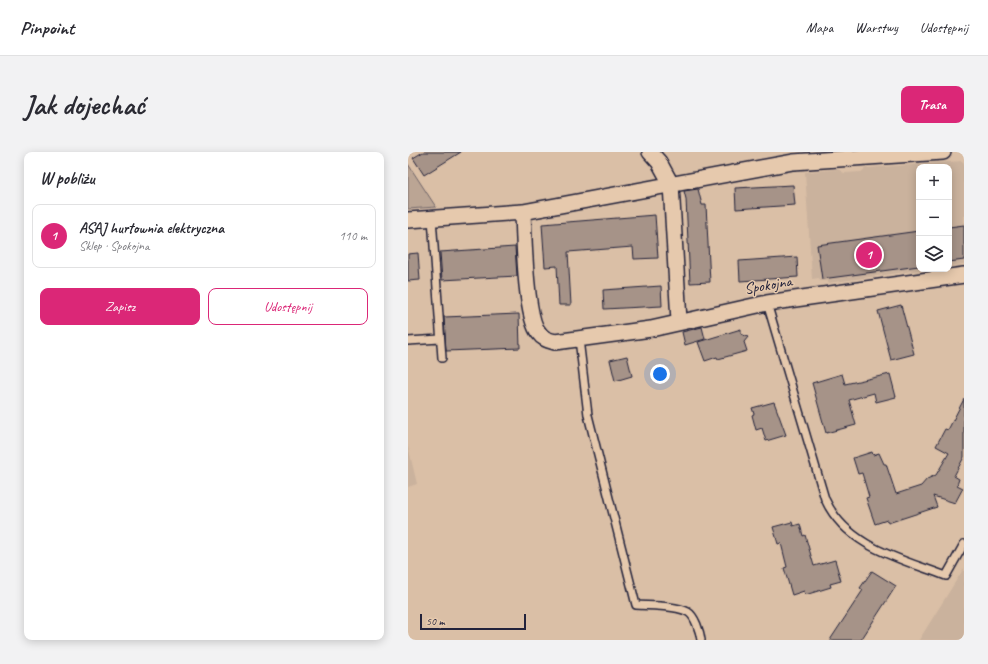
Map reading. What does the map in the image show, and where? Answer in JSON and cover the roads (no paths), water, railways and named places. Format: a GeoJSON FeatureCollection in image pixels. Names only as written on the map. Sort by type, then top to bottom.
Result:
{"type":"FeatureCollection","features":[{"type":"Feature","properties":{"kind":"street"},"geometry":{"type":"LineString","coordinates":[[650,152],[659,162],[671,184],[679,321]]}},
{"type":"Feature","properties":{"kind":"street"},"geometry":{"type":"LineString","coordinates":[[408,220],[523,212],[793,162],[943,152]]}},
{"type":"Feature","properties":{"kind":"street","name":"Spokojna"},"geometry":{"type":"LineString","coordinates":[[523,212],[529,305],[537,332],[544,339],[555,342],[651,329],[679,321],[767,303],[964,275]]}},
{"type":"Feature","properties":{"kind":"lane"},"geometry":{"type":"LineString","coordinates":[[432,218],[442,358]]}},
{"type":"Feature","properties":{"kind":"lane"},"geometry":{"type":"LineString","coordinates":[[767,303],[825,499],[835,518],[843,527],[863,542],[946,576],[964,544]]}},
{"type":"Feature","properties":{"kind":"lane"},"geometry":{"type":"LineString","coordinates":[[408,342],[440,339]]}},
{"type":"Feature","properties":{"kind":"lane"},"geometry":{"type":"LineString","coordinates":[[579,339],[588,416],[636,605],[668,607],[688,612],[694,618],[701,640]]}},
{"type":"Feature","properties":{"kind":"place","name":"ASAJ hurtownia elektryczna"},"geometry":{"type":"Point","coordinates":[869,255]}}]}
